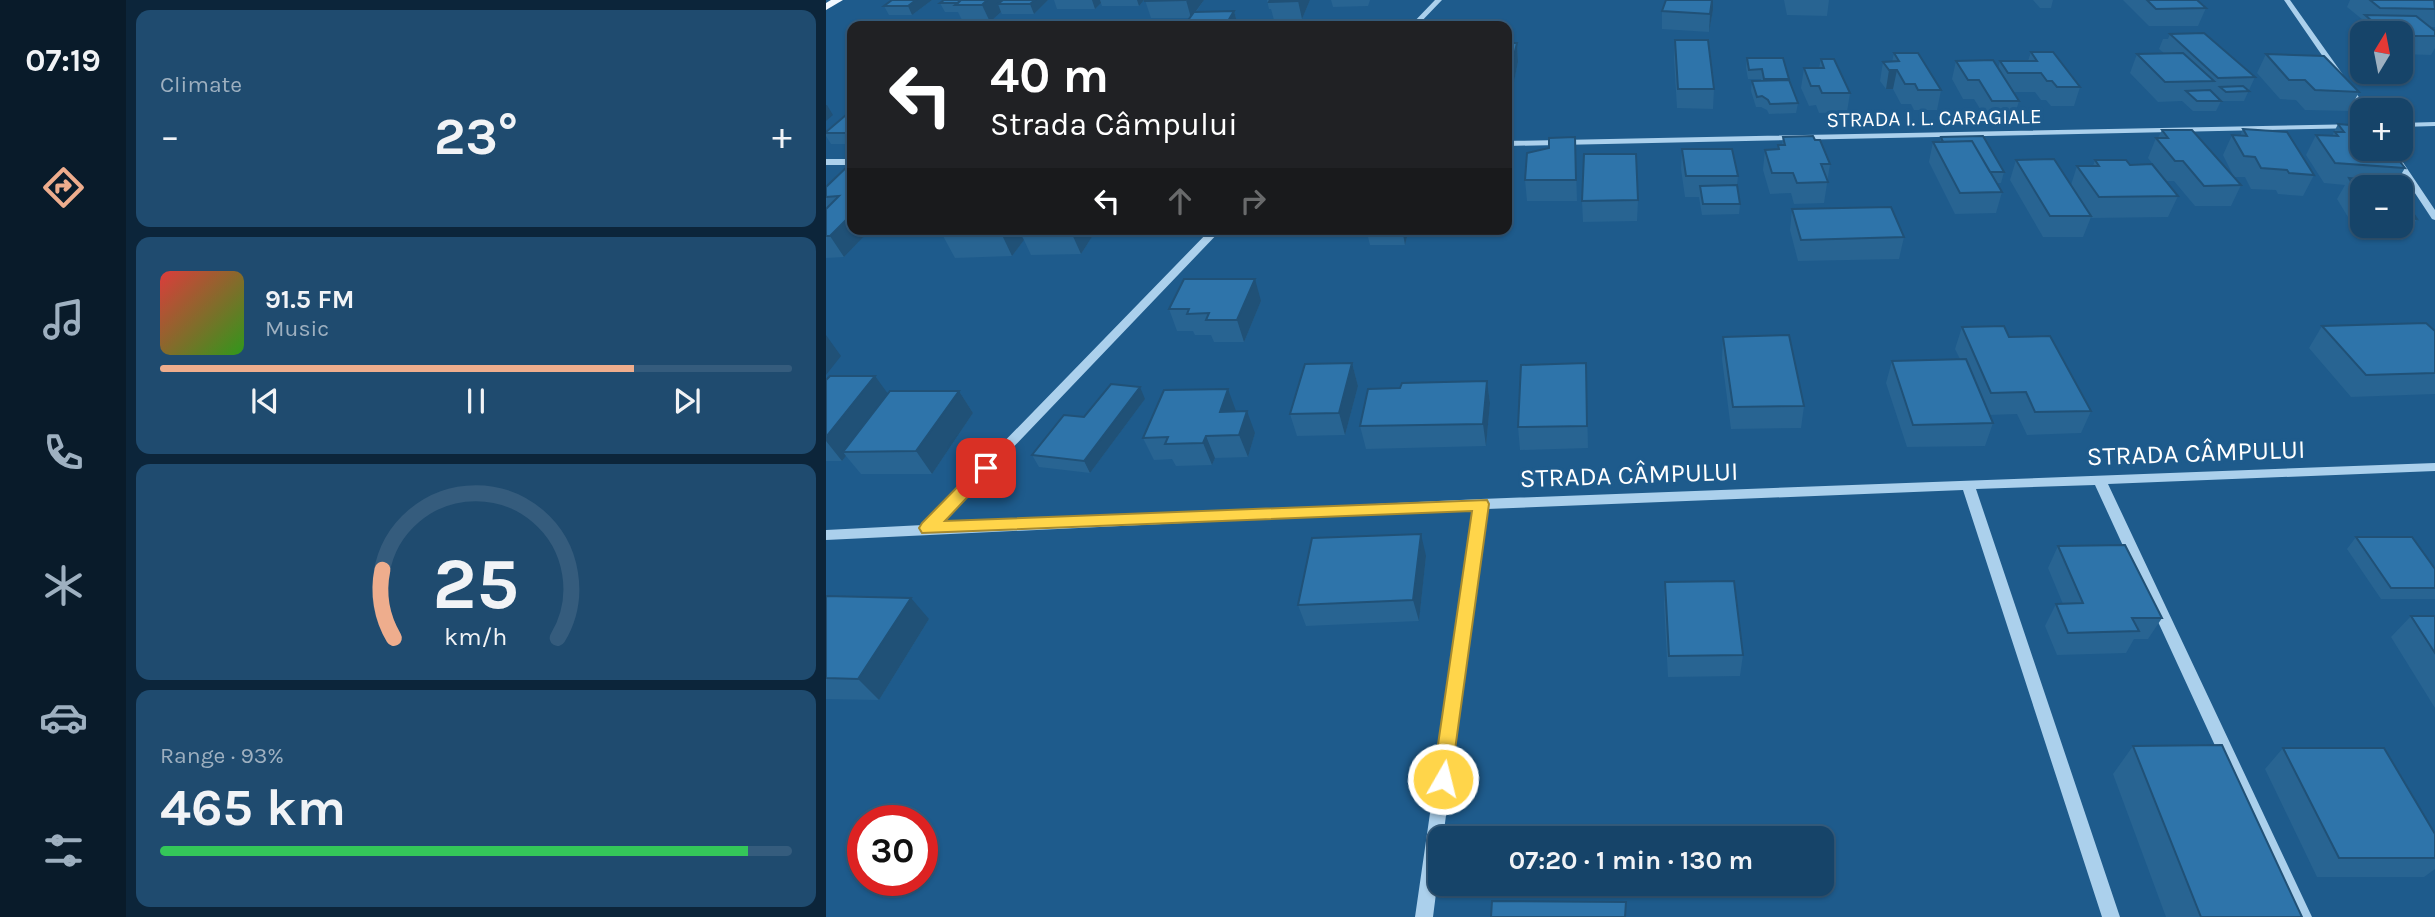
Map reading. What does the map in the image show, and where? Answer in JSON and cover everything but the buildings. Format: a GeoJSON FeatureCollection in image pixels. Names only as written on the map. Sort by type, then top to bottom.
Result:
{"type":"FeatureCollection","features":[{"type":"Feature","properties":{"kind":"main road"},"geometry":{"type":"LineString","coordinates":[[826,7],[838,0]]}},
{"type":"Feature","properties":{"kind":"street"},"geometry":{"type":"LineString","coordinates":[[1418,21],[1439,0]]}},
{"type":"Feature","properties":{"kind":"street"},"geometry":{"type":"LineString","coordinates":[[2287,0],[2356,98]]}},
{"type":"Feature","properties":{"kind":"street"},"geometry":{"type":"LineString","coordinates":[[2413,125],[2435,124]]}},
{"type":"Feature","properties":{"kind":"street","name":"STRADA I. L. CARAGIALE"},"geometry":{"type":"LineString","coordinates":[[1512,144],[2350,126]]}},
{"type":"Feature","properties":{"kind":"street"},"geometry":{"type":"LineString","coordinates":[[2398,161],[2435,217]]}},
{"type":"Feature","properties":{"kind":"street"},"geometry":{"type":"LineString","coordinates":[[826,162],[847,162]]}},
{"type":"Feature","properties":{"kind":"street"},"geometry":{"type":"LineString","coordinates":[[928,528],[1211,235]]}},
{"type":"Feature","properties":{"kind":"street","name":"STRADA CÂMPULUI"},"geometry":{"type":"LineString","coordinates":[[826,535],[928,528],[1481,504],[2435,467]]}},
{"type":"Feature","properties":{"kind":"street"},"geometry":{"type":"LineString","coordinates":[[2099,479],[2303,917]]}},
{"type":"Feature","properties":{"kind":"street"},"geometry":{"type":"LineString","coordinates":[[1968,485],[2111,917]]}},
{"type":"Feature","properties":{"kind":"street"},"geometry":{"type":"LineString","coordinates":[[1424,917],[1481,504]]}},
{"type":"Feature","properties":{"kind":"route"},"geometry":{"type":"LineString","coordinates":[[986,468],[928,528],[1481,504],[1443,779]]}}]}
